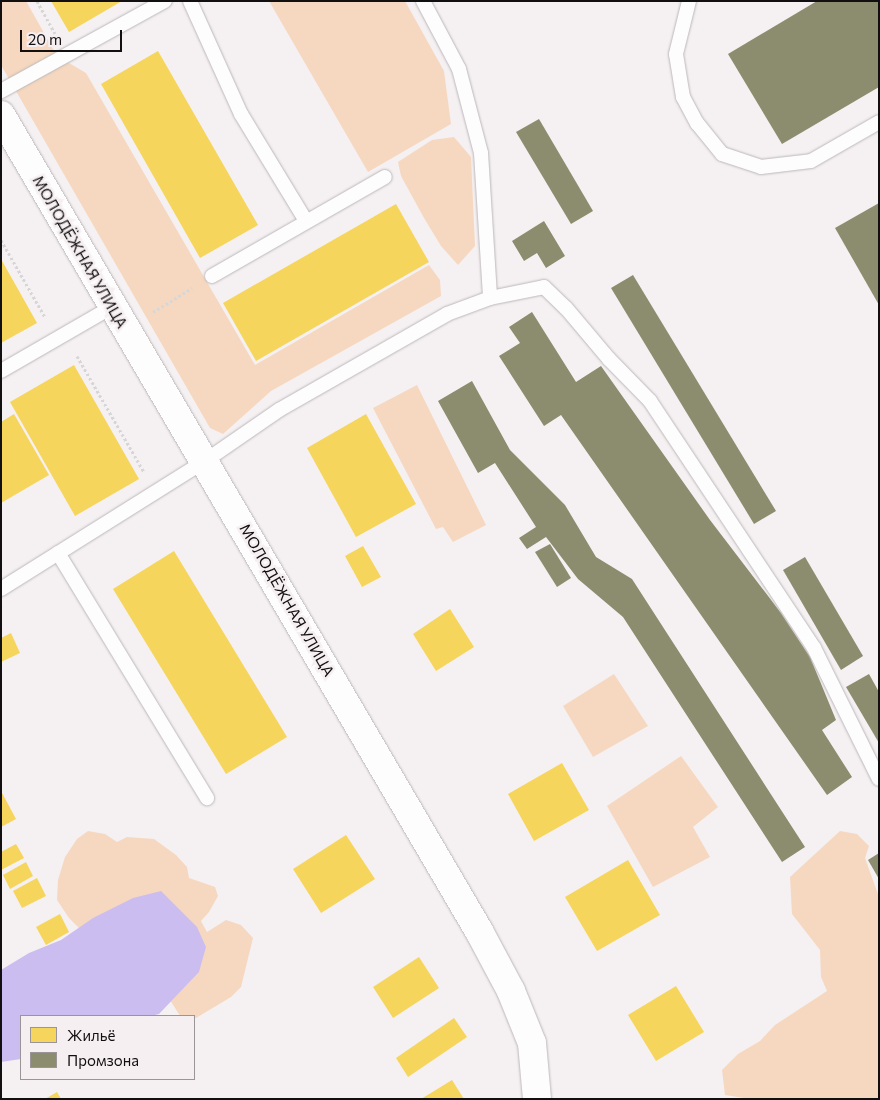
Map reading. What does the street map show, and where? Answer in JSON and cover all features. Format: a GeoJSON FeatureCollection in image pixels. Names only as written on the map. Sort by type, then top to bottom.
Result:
{"type":"FeatureCollection","features":[{"type":"Feature","properties":{"kind":"street","name":"МОЛОДЁЖНАЯ УЛИЦА"},"geometry":{"type":"LineString","coordinates":[[1,115],[480,931],[511,992],[532,1044],[537,1099]]}},
{"type":"Feature","properties":{"kind":"lane"},"geometry":{"type":"LineString","coordinates":[[1,91],[165,1]]}},
{"type":"Feature","properties":{"kind":"lane"},"geometry":{"type":"LineString","coordinates":[[190,1],[241,114],[306,221]]}},
{"type":"Feature","properties":{"kind":"lane"},"geometry":{"type":"LineString","coordinates":[[423,1],[459,69],[481,153],[490,298]]}},
{"type":"Feature","properties":{"kind":"lane"},"geometry":{"type":"LineString","coordinates":[[689,1],[676,54],[683,97],[697,123],[722,154],[761,167],[811,161],[879,122]]}},
{"type":"Feature","properties":{"kind":"lane"},"geometry":{"type":"LineString","coordinates":[[212,276],[384,176]]}},
{"type":"Feature","properties":{"kind":"lane"},"geometry":{"type":"LineString","coordinates":[[1,589],[205,461],[279,410],[447,314],[490,298],[544,288],[566,308],[609,359],[650,401],[814,648],[879,780]]}},
{"type":"Feature","properties":{"kind":"lane"},"geometry":{"type":"LineString","coordinates":[[1,371],[58,339],[119,318]]}},
{"type":"Feature","properties":{"kind":"lane"},"geometry":{"type":"LineString","coordinates":[[58,553],[207,798]]}},
{"type":"Feature","properties":{"kind":"path"},"geometry":{"type":"LineString","coordinates":[[37,1],[67,55]]}},
{"type":"Feature","properties":{"kind":"path"},"geometry":{"type":"LineString","coordinates":[[1,240],[58,339],[78,358],[156,492]]}},
{"type":"Feature","properties":{"kind":"path"},"geometry":{"type":"LineString","coordinates":[[119,318],[212,276]]}},
{"type":"Feature","properties":{"kind":"shaded area"},"geometry":{"type":"Polygon","coordinates":[[[1,1],[26,1],[57,56],[86,73],[255,365],[429,265],[440,280],[441,296],[271,391],[223,434],[210,428],[1,65],[1,1]]]}},
{"type":"Feature","properties":{"kind":"shaded area"},"geometry":{"type":"Polygon","coordinates":[[[269,1],[405,1],[444,71],[451,124],[368,172],[269,1]]]}},
{"type":"Feature","properties":{"kind":"shaded area"},"geometry":{"type":"Polygon","coordinates":[[[454,137],[471,157],[475,246],[458,265],[441,246],[424,218],[401,176],[398,162],[432,140],[454,137]]]}},
{"type":"Feature","properties":{"kind":"shaded area"},"geometry":{"type":"Polygon","coordinates":[[[417,385],[486,525],[453,542],[443,527],[436,529],[373,408],[417,385]]]}},
{"type":"Feature","properties":{"kind":"shaded area"},"geometry":{"type":"Polygon","coordinates":[[[614,674],[648,726],[593,757],[563,706],[614,674]]]}},
{"type":"Feature","properties":{"kind":"shaded area"},"geometry":{"type":"Polygon","coordinates":[[[681,756],[718,807],[693,827],[710,857],[653,887],[607,806],[681,756]]]}},
{"type":"Feature","properties":{"kind":"shaded area"},"geometry":{"type":"Polygon","coordinates":[[[88,831],[105,834],[117,842],[127,837],[154,839],[176,855],[187,867],[189,878],[215,887],[218,896],[209,912],[201,921],[207,932],[226,920],[241,925],[253,938],[241,987],[231,997],[196,1018],[195,1015],[179,1015],[167,995],[83,932],[69,918],[57,900],[58,880],[65,857],[77,839],[88,831]]]}},
{"type":"Feature","properties":{"kind":"shaded area"},"geometry":{"type":"Polygon","coordinates":[[[840,831],[857,834],[869,846],[865,858],[879,897],[879,1099],[750,1099],[725,1095],[722,1070],[738,1054],[760,1041],[775,1025],[827,991],[821,977],[820,950],[792,914],[790,877],[840,831]]]}},
{"type":"Feature","properties":{"kind":"shaded area"},"geometry":{"type":"Polygon","coordinates":[[[161,891],[197,927],[206,947],[199,972],[159,1014],[155,1015],[20,1015],[20,1059],[1,1062],[1,970],[29,953],[61,940],[93,918],[133,898],[161,891]]]}},
{"type":"Feature","properties":{"kind":"building: Жильё"},"geometry":{"type":"Polygon","coordinates":[[[51,1],[122,1],[69,32],[51,1]]]}},
{"type":"Feature","properties":{"kind":"building: Жильё"},"geometry":{"type":"Polygon","coordinates":[[[158,51],[258,225],[200,258],[101,84],[158,51]]]}},
{"type":"Feature","properties":{"kind":"building: Жильё"},"geometry":{"type":"Polygon","coordinates":[[[396,204],[429,262],[256,361],[223,303],[396,204]]]}},
{"type":"Feature","properties":{"kind":"building: Жильё"},"geometry":{"type":"Polygon","coordinates":[[[1,259],[37,323],[1,343],[1,259]]]}},
{"type":"Feature","properties":{"kind":"building: Жильё"},"geometry":{"type":"Polygon","coordinates":[[[74,365],[139,479],[75,516],[10,402],[74,365]]]}},
{"type":"Feature","properties":{"kind":"building: Жильё"},"geometry":{"type":"Polygon","coordinates":[[[14,414],[49,475],[1,503],[1,422],[14,414]]]}},
{"type":"Feature","properties":{"kind":"building: Жильё"},"geometry":{"type":"Polygon","coordinates":[[[366,414],[416,504],[356,537],[307,448],[366,414]]]}},
{"type":"Feature","properties":{"kind":"building: Жильё"},"geometry":{"type":"Polygon","coordinates":[[[363,546],[381,577],[362,587],[345,556],[363,546]]]}},
{"type":"Feature","properties":{"kind":"building: Жильё"},"geometry":{"type":"Polygon","coordinates":[[[174,551],[287,737],[226,774],[113,589],[174,551]]]}},
{"type":"Feature","properties":{"kind":"building: Жильё"},"geometry":{"type":"Polygon","coordinates":[[[450,609],[474,647],[436,671],[413,634],[450,609]]]}},
{"type":"Feature","properties":{"kind":"building: Жильё"},"geometry":{"type":"Polygon","coordinates":[[[11,633],[20,653],[1,662],[1,638],[11,633]]]}},
{"type":"Feature","properties":{"kind":"building: Жильё"},"geometry":{"type":"Polygon","coordinates":[[[562,763],[589,810],[534,841],[508,794],[562,763]]]}},
{"type":"Feature","properties":{"kind":"building: Жильё"},"geometry":{"type":"Polygon","coordinates":[[[1,791],[16,819],[1,827],[1,791]]]}},
{"type":"Feature","properties":{"kind":"building: Жильё"},"geometry":{"type":"Polygon","coordinates":[[[346,835],[375,879],[321,913],[293,869],[346,835]]]}},
{"type":"Feature","properties":{"kind":"building: Жильё"},"geometry":{"type":"Polygon","coordinates":[[[16,844],[24,858],[1,870],[1,852],[16,844]]]}},
{"type":"Feature","properties":{"kind":"building: Жильё"},"geometry":{"type":"Polygon","coordinates":[[[628,860],[660,915],[597,951],[565,897],[628,860]]]}},
{"type":"Feature","properties":{"kind":"building: Жильё"},"geometry":{"type":"Polygon","coordinates":[[[26,862],[33,876],[10,889],[3,875],[26,862]]]}},
{"type":"Feature","properties":{"kind":"building: Жильё"},"geometry":{"type":"Polygon","coordinates":[[[37,878],[46,896],[22,908],[13,891],[37,878]]]}},
{"type":"Feature","properties":{"kind":"building: Жильё"},"geometry":{"type":"Polygon","coordinates":[[[60,914],[69,932],[46,945],[36,927],[60,914]]]}},
{"type":"Feature","properties":{"kind":"building: Жильё"},"geometry":{"type":"Polygon","coordinates":[[[419,957],[439,988],[393,1018],[373,987],[419,957]]]}},
{"type":"Feature","properties":{"kind":"building: Жильё"},"geometry":{"type":"Polygon","coordinates":[[[676,986],[704,1032],[656,1061],[628,1015],[676,986]]]}},
{"type":"Feature","properties":{"kind":"building: Жильё"},"geometry":{"type":"Polygon","coordinates":[[[454,1018],[467,1037],[408,1077],[396,1058],[454,1018]]]}},
{"type":"Feature","properties":{"kind":"building: Жильё"},"geometry":{"type":"Polygon","coordinates":[[[452,1080],[464,1099],[421,1099],[452,1080]]]}},
{"type":"Feature","properties":{"kind":"building: Жильё"},"geometry":{"type":"Polygon","coordinates":[[[57,1092],[61,1099],[45,1099],[57,1092]]]}},
{"type":"Feature","properties":{"kind":"building: Промзона"},"geometry":{"type":"Polygon","coordinates":[[[817,1],[879,1],[879,87],[782,144],[728,54],[817,1]]]}},
{"type":"Feature","properties":{"kind":"building: Промзона"},"geometry":{"type":"Polygon","coordinates":[[[539,119],[593,211],[571,224],[516,132],[539,119]]]}},
{"type":"Feature","properties":{"kind":"building: Промзона"},"geometry":{"type":"Polygon","coordinates":[[[879,203],[879,305],[835,228],[879,203]]]}},
{"type":"Feature","properties":{"kind":"building: Промзона"},"geometry":{"type":"Polygon","coordinates":[[[544,221],[565,256],[546,268],[537,253],[524,261],[512,241],[544,221]]]}},
{"type":"Feature","properties":{"kind":"building: Промзона"},"geometry":{"type":"Polygon","coordinates":[[[633,275],[776,511],[754,524],[611,288],[633,275]]]}},
{"type":"Feature","properties":{"kind":"building: Промзона"},"geometry":{"type":"Polygon","coordinates":[[[532,312],[576,382],[601,366],[710,520],[781,613],[810,657],[836,720],[822,730],[852,777],[827,795],[561,415],[544,426],[499,356],[520,343],[509,327],[532,312]]]}},
{"type":"Feature","properties":{"kind":"building: Промзона"},"geometry":{"type":"Polygon","coordinates":[[[472,381],[510,450],[565,505],[596,557],[632,579],[805,847],[782,862],[623,617],[578,579],[546,537],[527,549],[519,538],[536,527],[495,463],[478,473],[438,401],[472,381]]]}},
{"type":"Feature","properties":{"kind":"building: Промзона"},"geometry":{"type":"Polygon","coordinates":[[[550,544],[571,578],[557,587],[535,552],[550,544]]]}},
{"type":"Feature","properties":{"kind":"building: Промзона"},"geometry":{"type":"Polygon","coordinates":[[[805,557],[863,656],[841,670],[783,570],[805,557]]]}},
{"type":"Feature","properties":{"kind":"building: Промзона"},"geometry":{"type":"Polygon","coordinates":[[[869,674],[879,692],[879,743],[846,687],[869,674]]]}},
{"type":"Feature","properties":{"kind":"building: Промзона"},"geometry":{"type":"Polygon","coordinates":[[[879,853],[879,879],[868,860],[879,853]]]}}]}
